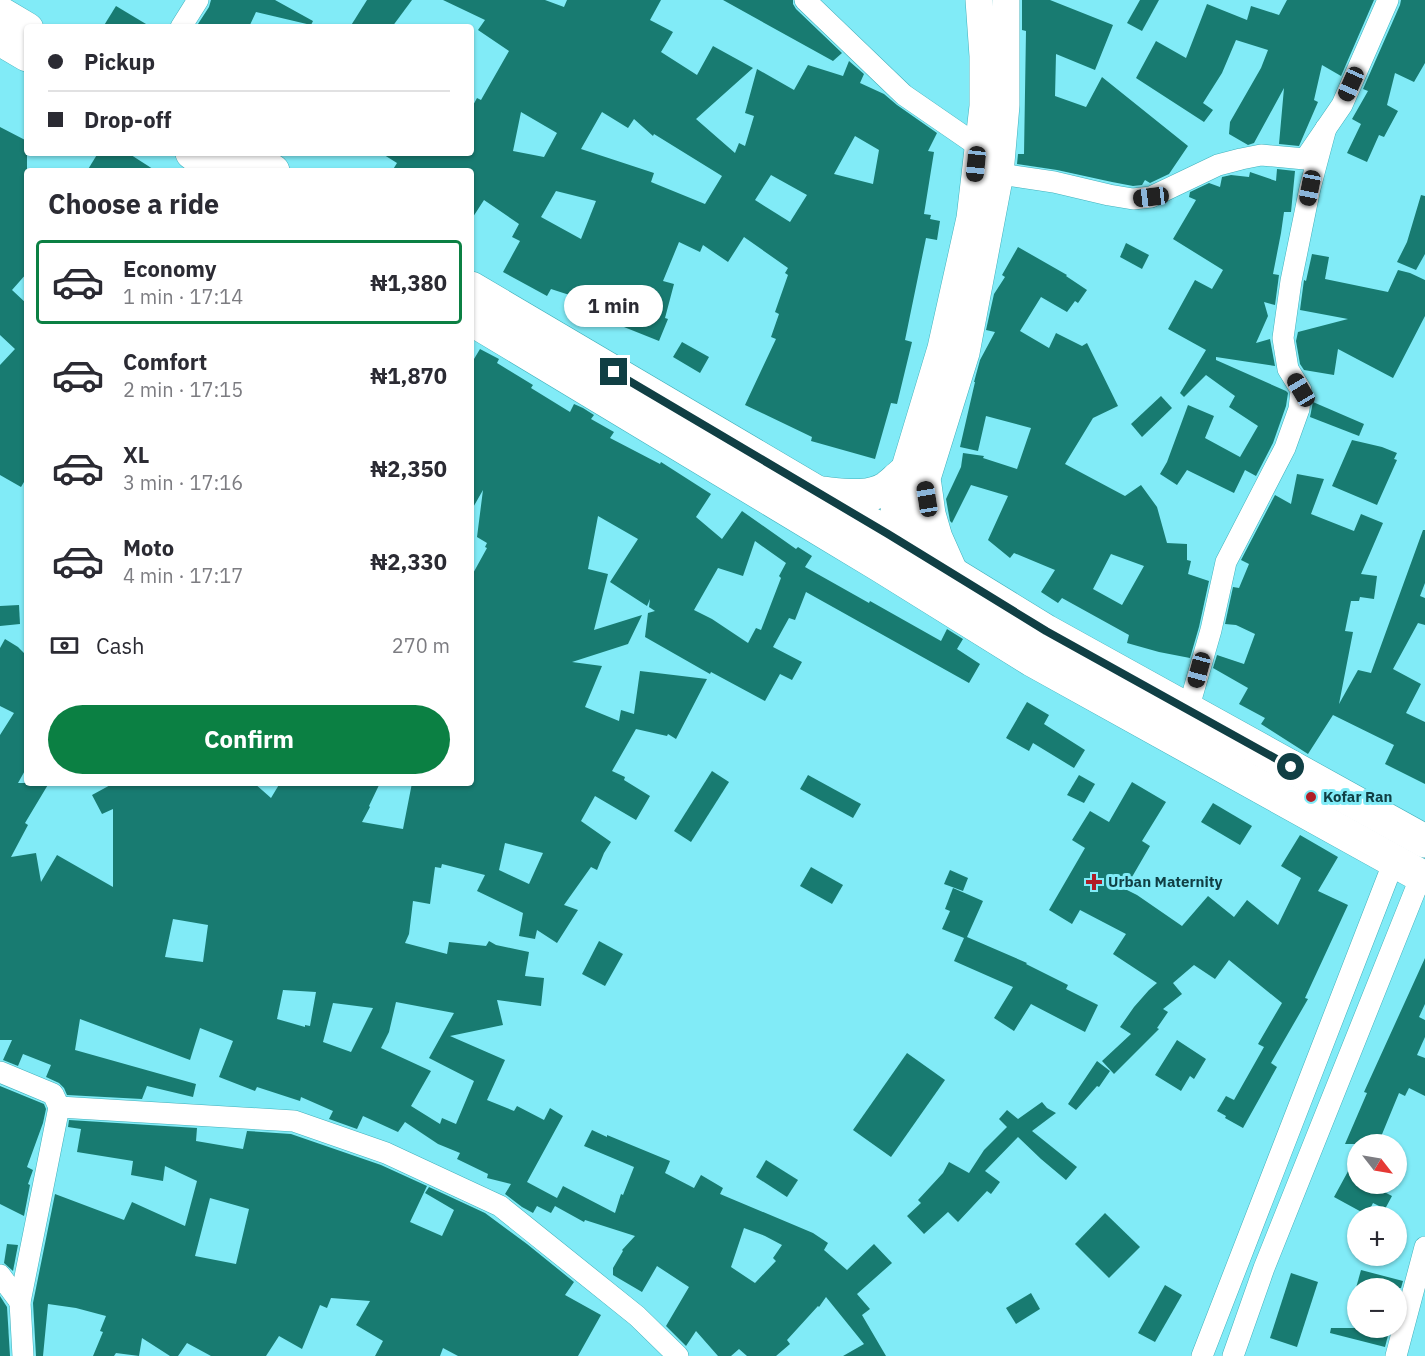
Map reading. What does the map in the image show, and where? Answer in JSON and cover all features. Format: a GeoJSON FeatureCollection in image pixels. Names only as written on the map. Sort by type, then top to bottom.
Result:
{"type":"FeatureCollection","features":[{"type":"Feature","properties":{"kind":"main road"},"geometry":{"type":"LineString","coordinates":[[0,13],[24,27]]}},
{"type":"Feature","properties":{"kind":"main road"},"geometry":{"type":"LineString","coordinates":[[0,39],[24,53]]}},
{"type":"Feature","properties":{"kind":"main road"},"geometry":{"type":"LineString","coordinates":[[197,156],[218,168]]}},
{"type":"Feature","properties":{"kind":"main road"},"geometry":{"type":"LineString","coordinates":[[247,156],[268,168]]}},
{"type":"Feature","properties":{"kind":"main road"},"geometry":{"type":"LineString","coordinates":[[474,290],[817,492],[894,556],[1032,660],[1413,871]]}},
{"type":"Feature","properties":{"kind":"main road"},"geometry":{"type":"LineString","coordinates":[[474,321],[894,556],[952,574],[1046,631],[1425,841]]}},
{"type":"Feature","properties":{"kind":"main road"},"geometry":{"type":"LineString","coordinates":[[817,492],[850,496],[870,494],[914,479],[952,574]]}},
{"type":"Feature","properties":{"kind":"street"},"geometry":{"type":"LineString","coordinates":[[183,24],[198,0]]}},
{"type":"Feature","properties":{"kind":"street"},"geometry":{"type":"LineString","coordinates":[[805,0],[904,95],[978,146]]}},
{"type":"Feature","properties":{"kind":"street"},"geometry":{"type":"LineString","coordinates":[[894,556],[914,479],[970,218],[983,106],[983,56],[979,0]]}},
{"type":"Feature","properties":{"kind":"street"},"geometry":{"type":"LineString","coordinates":[[914,479],[966,353],[1000,174],[1006,105],[1006,0]]}},
{"type":"Feature","properties":{"kind":"street"},"geometry":{"type":"LineString","coordinates":[[1000,174],[1054,182],[1133,200],[1151,197],[1218,165],[1241,159],[1261,156],[1305,159],[1342,105],[1388,0]]}},
{"type":"Feature","properties":{"kind":"street"},"geometry":{"type":"LineString","coordinates":[[1188,710],[1226,562],[1285,448],[1299,409],[1301,390],[1288,369],[1283,338],[1291,281],[1310,188],[1326,128]]}},
{"type":"Feature","properties":{"kind":"street"},"geometry":{"type":"LineString","coordinates":[[1202,1356],[1413,871]]}},
{"type":"Feature","properties":{"kind":"street"},"geometry":{"type":"LineString","coordinates":[[1233,1356],[1413,871]]}},
{"type":"Feature","properties":{"kind":"street"},"geometry":{"type":"LineString","coordinates":[[0,1072],[53,1094],[58,1107],[20,1302],[23,1356]]}},
{"type":"Feature","properties":{"kind":"street"},"geometry":{"type":"LineString","coordinates":[[58,1107],[294,1121],[386,1153],[500,1206],[637,1316],[678,1356]]}},
{"type":"Feature","properties":{"kind":"street"},"geometry":{"type":"LineString","coordinates":[[1396,1356],[1425,1247]]}},
{"type":"Feature","properties":{"kind":"street"},"geometry":{"type":"LineString","coordinates":[[0,1275],[20,1302]]}},
{"type":"Feature","properties":{"kind":"building"},"geometry":{"type":"Polygon","coordinates":[[[211,0],[275,0],[313,21],[312,24],[307,24],[256,12],[250,24],[198,24],[211,0]]]}},
{"type":"Feature","properties":{"kind":"building"},"geometry":{"type":"Polygon","coordinates":[[[367,0],[412,0],[394,24],[352,24],[367,0]]]}},
{"type":"Feature","properties":{"kind":"building"},"geometry":{"type":"Polygon","coordinates":[[[443,0],[545,0],[564,7],[567,0],[661,0],[650,20],[673,32],[661,52],[697,75],[713,46],[753,68],[696,119],[735,153],[739,143],[745,146],[754,116],[745,113],[757,69],[794,90],[808,65],[843,76],[849,61],[864,74],[860,83],[884,94],[937,133],[928,151],[934,152],[924,214],[931,215],[930,219],[940,221],[937,240],[926,238],[905,340],[912,342],[897,404],[891,403],[875,459],[811,441],[812,437],[745,405],[776,339],[771,337],[779,314],[775,312],[788,275],[785,273],[788,268],[744,237],[728,262],[703,245],[700,252],[679,242],[663,281],[674,284],[665,318],[668,319],[659,341],[624,327],[588,307],[591,302],[551,289],[547,296],[503,272],[520,241],[512,237],[519,224],[484,200],[474,215],[474,168],[394,168],[397,163],[386,156],[474,156],[474,104],[477,98],[481,100],[509,51],[478,30],[485,20],[443,0]],[[521,112],[513,151],[544,157],[557,133],[521,112]],[[602,112],[581,149],[654,173],[651,182],[705,204],[722,176],[654,134],[653,136],[634,119],[628,128],[602,112]],[[855,136],[834,174],[873,184],[879,150],[855,136]],[[771,175],[755,200],[790,222],[807,195],[771,175]],[[556,191],[541,217],[581,239],[596,201],[556,191]]]}},
{"type":"Feature","properties":{"kind":"building"},"geometry":{"type":"Polygon","coordinates":[[[723,0],[793,0],[796,9],[842,53],[833,61],[723,0]]]}},
{"type":"Feature","properties":{"kind":"building"},"geometry":{"type":"Polygon","coordinates":[[[1022,0],[1050,0],[1113,25],[1095,70],[1056,54],[1055,96],[1086,107],[1102,77],[1188,146],[1169,174],[1150,183],[1145,180],[1142,185],[1133,186],[1017,164],[1018,154],[1024,154],[1026,31],[1022,30],[1022,0]]]}},
{"type":"Feature","properties":{"kind":"building"},"geometry":{"type":"Polygon","coordinates":[[[1140,0],[1159,0],[1142,31],[1127,23],[1140,0]]]}},
{"type":"Feature","properties":{"kind":"building"},"geometry":{"type":"Polygon","coordinates":[[[1287,0],[1374,0],[1341,76],[1322,65],[1314,100],[1318,102],[1299,146],[1279,144],[1284,88],[1254,143],[1248,145],[1229,134],[1230,122],[1261,68],[1268,50],[1236,40],[1222,73],[1203,103],[1213,110],[1204,122],[1136,78],[1156,41],[1186,58],[1207,4],[1247,20],[1251,6],[1279,15],[1287,0]]]}},
{"type":"Feature","properties":{"kind":"building"},"geometry":{"type":"Polygon","coordinates":[[[1401,0],[1425,0],[1425,63],[1414,82],[1395,73],[1387,105],[1398,111],[1384,137],[1379,135],[1367,162],[1347,153],[1361,124],[1352,119],[1368,91],[1363,89],[1401,0]]]}},
{"type":"Feature","properties":{"kind":"building"},"geometry":{"type":"Polygon","coordinates":[[[116,6],[146,24],[105,24],[116,6]]]}},
{"type":"Feature","properties":{"kind":"building"},"geometry":{"type":"Polygon","coordinates":[[[0,127],[24,139],[24,156],[27,156],[27,168],[24,168],[24,276],[12,290],[24,301],[24,482],[21,487],[0,475],[0,365],[15,349],[0,335],[0,127]]]}},
{"type":"Feature","properties":{"kind":"building"},"geometry":{"type":"Polygon","coordinates":[[[96,156],[133,156],[151,168],[89,168],[96,156]]]}},
{"type":"Feature","properties":{"kind":"building"},"geometry":{"type":"Polygon","coordinates":[[[1277,169],[1295,171],[1291,212],[1284,212],[1273,274],[1279,275],[1275,305],[1264,302],[1268,316],[1256,343],[1270,339],[1275,366],[1216,357],[1216,360],[1286,391],[1288,393],[1286,406],[1273,443],[1256,476],[1245,470],[1234,493],[1187,470],[1177,485],[1160,474],[1167,462],[1188,405],[1214,416],[1205,438],[1240,457],[1258,426],[1229,407],[1235,396],[1206,375],[1184,397],[1180,393],[1206,350],[1168,329],[1195,280],[1212,289],[1223,270],[1173,239],[1196,200],[1189,197],[1190,192],[1209,183],[1220,187],[1222,177],[1231,175],[1249,177],[1250,172],[1276,181],[1277,169]]]}},
{"type":"Feature","properties":{"kind":"building"},"geometry":{"type":"Polygon","coordinates":[[[1421,195],[1425,196],[1425,254],[1416,270],[1397,262],[1407,242],[1421,195]]]}},
{"type":"Feature","properties":{"kind":"building"},"geometry":{"type":"Polygon","coordinates":[[[1126,243],[1149,255],[1142,269],[1120,257],[1126,243]]]}},
{"type":"Feature","properties":{"kind":"building"},"geometry":{"type":"Polygon","coordinates":[[[1018,247],[1067,275],[1087,290],[1078,303],[1075,301],[1067,312],[1041,297],[1020,331],[1049,348],[1056,333],[1082,346],[1087,343],[1118,406],[1093,418],[1065,464],[1125,496],[1141,485],[1157,507],[1167,543],[1187,544],[1187,560],[1191,561],[1188,574],[1209,581],[1190,658],[1127,643],[1129,635],[1062,598],[1058,603],[1041,592],[1055,570],[1014,553],[1010,558],[988,540],[1008,496],[971,485],[952,523],[950,521],[946,499],[961,467],[963,453],[984,456],[983,458],[1017,469],[1031,428],[986,416],[978,451],[960,447],[980,360],[995,332],[986,330],[994,294],[1005,277],[1002,275],[1018,247]],[[1111,554],[1093,589],[1122,605],[1144,566],[1111,554]]]}},
{"type":"Feature","properties":{"kind":"building"},"geometry":{"type":"Polygon","coordinates":[[[1312,254],[1329,257],[1325,279],[1388,292],[1398,270],[1425,280],[1425,316],[1393,378],[1338,349],[1334,375],[1304,370],[1300,364],[1296,341],[1298,332],[1348,319],[1300,310],[1304,280],[1306,281],[1312,254]]]}},
{"type":"Feature","properties":{"kind":"building"},"geometry":{"type":"Polygon","coordinates":[[[682,342],[709,357],[700,373],[673,357],[682,342]]]}},
{"type":"Feature","properties":{"kind":"building"},"geometry":{"type":"Polygon","coordinates":[[[480,349],[499,359],[497,363],[533,385],[531,388],[570,412],[574,404],[594,415],[591,419],[614,432],[610,438],[660,464],[661,462],[711,494],[696,517],[722,539],[742,511],[796,549],[798,547],[812,556],[805,567],[941,641],[947,629],[963,639],[957,649],[980,664],[969,683],[806,592],[795,620],[789,618],[773,647],[802,662],[792,680],[780,674],[765,701],[711,672],[710,674],[645,637],[648,613],[655,611],[649,607],[650,599],[647,606],[610,582],[638,539],[598,516],[588,569],[608,574],[594,630],[642,615],[628,644],[572,662],[602,666],[585,707],[619,721],[621,710],[634,714],[640,671],[707,679],[676,739],[668,734],[667,736],[636,729],[612,771],[625,777],[624,780],[650,796],[636,820],[595,796],[581,821],[611,842],[597,870],[591,867],[564,905],[578,910],[557,943],[537,930],[535,939],[519,936],[523,913],[477,891],[485,875],[442,864],[441,868],[435,867],[430,904],[413,901],[409,934],[405,943],[447,954],[449,942],[486,946],[489,941],[496,945],[529,952],[525,976],[544,978],[541,1006],[497,1000],[503,1025],[450,1036],[505,1060],[487,1100],[514,1111],[517,1106],[544,1120],[550,1108],[563,1116],[527,1182],[557,1198],[563,1186],[615,1213],[634,1167],[584,1146],[592,1130],[670,1161],[665,1173],[694,1188],[701,1175],[723,1188],[720,1194],[813,1233],[828,1243],[824,1250],[847,1270],[874,1244],[892,1263],[857,1294],[870,1309],[862,1315],[886,1356],[843,1356],[864,1344],[826,1297],[787,1340],[790,1344],[776,1356],[747,1356],[739,1349],[731,1356],[718,1356],[696,1331],[686,1346],[666,1326],[689,1287],[657,1266],[642,1292],[613,1275],[613,1268],[622,1250],[635,1236],[585,1220],[584,1222],[555,1206],[551,1213],[537,1206],[533,1213],[505,1194],[511,1184],[487,1178],[488,1174],[457,1159],[460,1153],[438,1144],[405,1122],[398,1132],[363,1116],[357,1129],[329,1119],[333,1111],[301,1097],[300,1101],[257,1087],[255,1091],[219,1077],[233,1041],[200,1028],[190,1060],[80,1019],[75,1050],[196,1084],[193,1097],[147,1086],[142,1099],[67,1095],[59,1083],[46,1077],[51,1065],[23,1054],[18,1066],[3,1060],[12,1040],[0,1040],[0,735],[14,713],[0,706],[0,648],[5,639],[24,653],[24,772],[18,783],[24,783],[24,786],[47,786],[25,823],[28,825],[11,857],[36,853],[41,882],[57,855],[113,887],[113,809],[102,814],[92,795],[108,786],[257,786],[271,798],[278,786],[379,786],[362,822],[403,829],[411,786],[474,786],[474,572],[487,548],[485,547],[487,543],[477,537],[483,490],[474,506],[474,359],[480,349]],[[755,541],[743,576],[718,568],[694,610],[748,643],[756,628],[761,630],[781,578],[779,576],[786,563],[755,541]],[[505,843],[499,870],[529,884],[543,853],[505,843]],[[173,919],[165,957],[203,962],[208,925],[173,919]],[[283,990],[277,1019],[305,1027],[305,1025],[310,1026],[316,992],[283,990]],[[396,1002],[389,1032],[381,1048],[431,1071],[411,1106],[440,1124],[442,1118],[456,1124],[474,1081],[429,1058],[454,1013],[396,1002]],[[333,1003],[323,1042],[351,1052],[373,1008],[333,1003]],[[744,1228],[731,1267],[755,1283],[776,1261],[773,1258],[782,1245],[744,1228]]]}},
{"type":"Feature","properties":{"kind":"building"},"geometry":{"type":"Polygon","coordinates":[[[1161,396],[1172,408],[1142,437],[1131,424],[1161,396]]]}},
{"type":"Feature","properties":{"kind":"building"},"geometry":{"type":"Polygon","coordinates":[[[1313,402],[1364,424],[1359,436],[1310,417],[1313,402]]]}},
{"type":"Feature","properties":{"kind":"building"},"geometry":{"type":"Polygon","coordinates":[[[1352,440],[1397,453],[1394,459],[1397,460],[1377,505],[1332,486],[1352,440]]]}},
{"type":"Feature","properties":{"kind":"building"},"geometry":{"type":"Polygon","coordinates":[[[1297,474],[1324,479],[1311,514],[1354,531],[1361,514],[1383,523],[1361,574],[1377,576],[1374,599],[1360,597],[1359,601],[1351,601],[1345,631],[1353,632],[1339,704],[1358,670],[1371,673],[1423,530],[1425,530],[1425,583],[1420,596],[1425,598],[1425,625],[1418,623],[1393,669],[1421,684],[1406,713],[1425,722],[1425,784],[1385,764],[1394,745],[1333,715],[1308,754],[1261,724],[1265,718],[1239,704],[1248,688],[1213,668],[1217,655],[1244,664],[1255,634],[1236,625],[1225,624],[1233,587],[1239,588],[1249,564],[1241,560],[1275,495],[1291,504],[1297,474]]]}},
{"type":"Feature","properties":{"kind":"building"},"geometry":{"type":"Polygon","coordinates":[[[19,605],[20,624],[0,626],[0,606],[19,605]]]}},
{"type":"Feature","properties":{"kind":"building"},"geometry":{"type":"Polygon","coordinates":[[[1027,702],[1049,715],[1044,724],[1085,750],[1074,768],[1033,743],[1029,751],[1006,738],[1027,702]]]}},
{"type":"Feature","properties":{"kind":"building"},"geometry":{"type":"Polygon","coordinates":[[[712,771],[729,782],[691,842],[674,831],[712,771]]]}},
{"type":"Feature","properties":{"kind":"building"},"geometry":{"type":"Polygon","coordinates":[[[808,775],[861,804],[853,818],[800,789],[808,775]]]}},
{"type":"Feature","properties":{"kind":"building"},"geometry":{"type":"Polygon","coordinates":[[[1079,775],[1095,784],[1084,803],[1067,795],[1079,775]]]}},
{"type":"Feature","properties":{"kind":"building"},"geometry":{"type":"Polygon","coordinates":[[[1132,782],[1166,802],[1142,841],[1150,846],[1125,889],[1182,926],[1208,896],[1234,917],[1247,900],[1278,925],[1301,878],[1281,866],[1300,835],[1338,857],[1318,891],[1348,905],[1305,998],[1308,999],[1271,1063],[1277,1067],[1243,1128],[1217,1111],[1226,1096],[1234,1100],[1264,1047],[1258,1044],[1282,1003],[1229,960],[1215,979],[1194,965],[1173,983],[1182,994],[1163,1009],[1168,1012],[1157,1028],[1159,1029],[1114,1074],[1102,1061],[1131,1034],[1120,1027],[1134,1007],[1157,983],[1113,954],[1126,934],[1080,910],[1072,924],[1049,910],[1085,848],[1072,840],[1090,811],[1109,822],[1132,782]]]}},
{"type":"Feature","properties":{"kind":"building"},"geometry":{"type":"Polygon","coordinates":[[[1213,803],[1252,826],[1240,845],[1201,822],[1213,803]]]}},
{"type":"Feature","properties":{"kind":"building"},"geometry":{"type":"Polygon","coordinates":[[[811,867],[843,885],[832,904],[800,886],[811,867]]]}},
{"type":"Feature","properties":{"kind":"building"},"geometry":{"type":"Polygon","coordinates":[[[950,870],[968,878],[963,891],[944,884],[950,870]]]}},
{"type":"Feature","properties":{"kind":"building"},"geometry":{"type":"Polygon","coordinates":[[[953,888],[983,901],[967,937],[1027,963],[1068,985],[1066,989],[1098,1005],[1085,1032],[1031,1004],[1014,1031],[994,1018],[1013,987],[954,961],[964,938],[942,929],[950,911],[945,909],[953,888]]]}},
{"type":"Feature","properties":{"kind":"building"},"geometry":{"type":"Polygon","coordinates":[[[599,941],[623,954],[605,986],[582,974],[599,941]]]}},
{"type":"Feature","properties":{"kind":"building"},"geometry":{"type":"Polygon","coordinates":[[[1425,958],[1425,1004],[1419,1017],[1425,1020],[1425,1037],[1417,1055],[1425,1058],[1425,1096],[1409,1088],[1405,1096],[1399,1093],[1382,1134],[1349,1134],[1367,1093],[1364,1092],[1425,958]]]}},
{"type":"Feature","properties":{"kind":"building"},"geometry":{"type":"Polygon","coordinates":[[[1177,1040],[1206,1059],[1194,1079],[1190,1076],[1181,1091],[1155,1075],[1177,1040]]]}},
{"type":"Feature","properties":{"kind":"building"},"geometry":{"type":"Polygon","coordinates":[[[907,1053],[945,1080],[891,1157],[853,1130],[907,1053]]]}},
{"type":"Feature","properties":{"kind":"building"},"geometry":{"type":"Polygon","coordinates":[[[1097,1061],[1110,1071],[1099,1087],[1097,1086],[1076,1110],[1068,1104],[1097,1061]]]}},
{"type":"Feature","properties":{"kind":"building"},"geometry":{"type":"Polygon","coordinates":[[[0,1086],[44,1104],[46,1109],[27,1167],[33,1170],[28,1184],[30,1185],[24,1216],[0,1204],[0,1086]]]}},
{"type":"Feature","properties":{"kind":"building"},"geometry":{"type":"Polygon","coordinates":[[[1042,1102],[1056,1113],[1032,1131],[1077,1167],[1066,1180],[1018,1137],[985,1171],[1000,1182],[991,1194],[987,1191],[958,1222],[948,1212],[924,1234],[907,1216],[921,1203],[918,1200],[943,1173],[949,1162],[969,1173],[984,1150],[1007,1127],[999,1119],[1007,1110],[1018,1119],[1042,1102]]]}},
{"type":"Feature","properties":{"kind":"building"},"geometry":{"type":"Polygon","coordinates":[[[69,1120],[197,1128],[196,1141],[243,1149],[247,1131],[291,1134],[381,1165],[427,1186],[410,1222],[442,1236],[454,1210],[425,1193],[429,1187],[485,1213],[574,1282],[565,1295],[601,1315],[578,1356],[458,1356],[443,1348],[440,1356],[375,1356],[383,1341],[356,1325],[370,1301],[331,1298],[327,1308],[320,1305],[302,1349],[279,1336],[266,1356],[211,1356],[187,1343],[178,1356],[170,1356],[142,1338],[139,1356],[116,1353],[114,1356],[93,1356],[103,1332],[100,1331],[106,1316],[48,1304],[43,1356],[36,1356],[33,1303],[55,1194],[124,1220],[132,1202],[185,1226],[197,1181],[165,1166],[163,1181],[131,1175],[133,1161],[77,1152],[81,1129],[68,1127],[69,1120]],[[210,1198],[195,1256],[236,1264],[249,1209],[210,1198]]]}},
{"type":"Feature","properties":{"kind":"building"},"geometry":{"type":"Polygon","coordinates":[[[766,1160],[798,1180],[787,1197],[756,1177],[766,1160]]]}},
{"type":"Feature","properties":{"kind":"building"},"geometry":{"type":"Polygon","coordinates":[[[1347,1173],[1347,1194],[1388,1194],[1392,1196],[1387,1206],[1373,1203],[1372,1206],[1350,1206],[1334,1197],[1347,1173]]]}},
{"type":"Feature","properties":{"kind":"building"},"geometry":{"type":"Polygon","coordinates":[[[1105,1213],[1140,1247],[1109,1278],[1075,1244],[1105,1213]]]}},
{"type":"Feature","properties":{"kind":"building"},"geometry":{"type":"Polygon","coordinates":[[[7,1244],[18,1245],[13,1271],[4,1263],[7,1244]]]}},
{"type":"Feature","properties":{"kind":"building"},"geometry":{"type":"Polygon","coordinates":[[[1361,1270],[1392,1278],[1359,1278],[1361,1270]]]}},
{"type":"Feature","properties":{"kind":"building"},"geometry":{"type":"Polygon","coordinates":[[[1291,1273],[1318,1282],[1297,1347],[1270,1338],[1291,1273]]]}},
{"type":"Feature","properties":{"kind":"building"},"geometry":{"type":"Polygon","coordinates":[[[1165,1285],[1182,1295],[1155,1342],[1138,1333],[1165,1285]]]}},
{"type":"Feature","properties":{"kind":"building"},"geometry":{"type":"Polygon","coordinates":[[[1031,1293],[1040,1309],[1016,1324],[1006,1308],[1031,1293]]]}},
{"type":"Feature","properties":{"kind":"building"},"geometry":{"type":"Polygon","coordinates":[[[0,1296],[7,1307],[10,1356],[0,1356],[0,1296]]]}},
{"type":"Feature","properties":{"kind":"building"},"geometry":{"type":"Polygon","coordinates":[[[1331,1328],[1347,1328],[1347,1337],[1330,1333],[1331,1328]]]}},
{"type":"Feature","properties":{"kind":"building"},"geometry":{"type":"Polygon","coordinates":[[[1350,1338],[1387,1338],[1385,1347],[1350,1338]]]}},
{"type":"Feature","properties":{"kind":"place","name":"Kofar Ran"},"geometry":{"type":"Point","coordinates":[1311,797]}},
{"type":"Feature","properties":{"kind":"place","name":"Urban Maternity"},"geometry":{"type":"Point","coordinates":[1094,882]}},
{"type":"Feature","properties":{"kind":"route"},"geometry":{"type":"LineString","coordinates":[[614,372],[888,534],[1046,631],[1291,767]]}}]}
